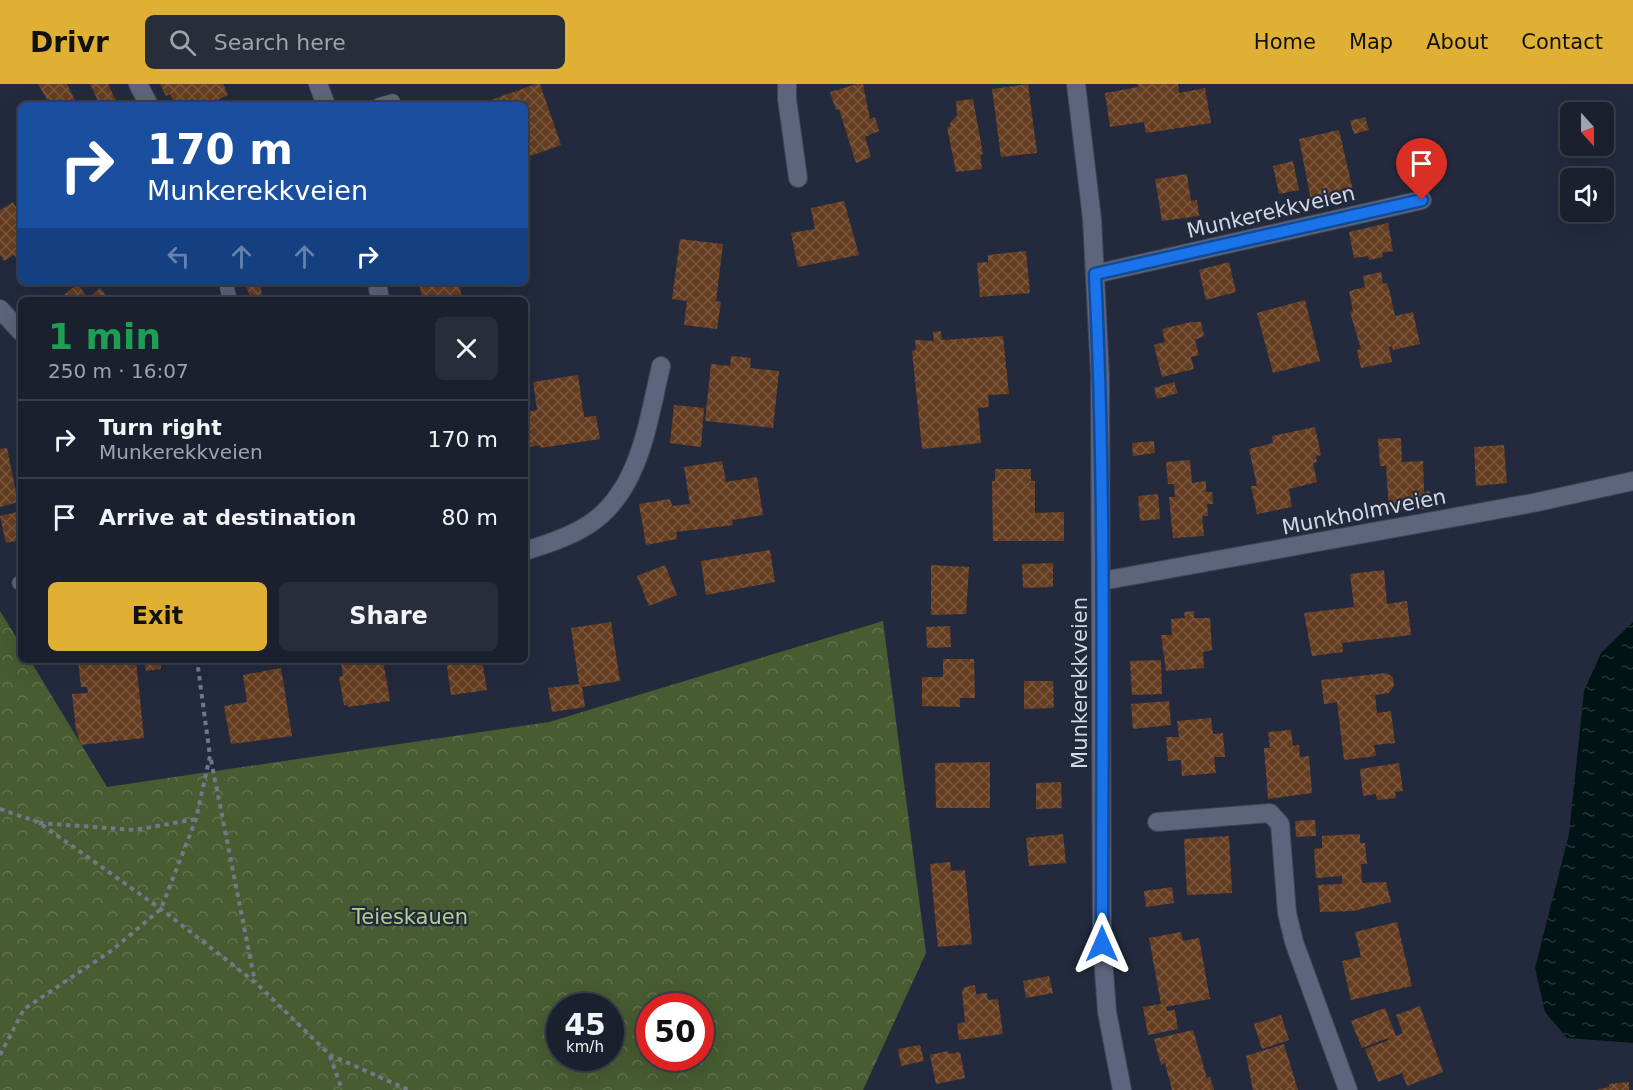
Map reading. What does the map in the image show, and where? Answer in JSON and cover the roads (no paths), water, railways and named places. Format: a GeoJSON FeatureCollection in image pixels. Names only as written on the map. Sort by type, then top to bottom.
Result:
{"type":"FeatureCollection","features":[{"type":"Feature","properties":{"kind":"street"},"geometry":{"type":"LineString","coordinates":[[138,84],[147,102]]}},
{"type":"Feature","properties":{"kind":"street"},"geometry":{"type":"LineString","coordinates":[[318,84],[326,102]]}},
{"type":"Feature","properties":{"kind":"street"},"geometry":{"type":"LineString","coordinates":[[787,84],[798,177]]}},
{"type":"Feature","properties":{"kind":"street","name":"Munkerekkveien"},"geometry":{"type":"LineString","coordinates":[[1076,84],[1092,219],[1100,374],[1102,944],[1107,1012],[1122,1090]]}},
{"type":"Feature","properties":{"kind":"street","name":"Munkerekkveien"},"geometry":{"type":"LineString","coordinates":[[1095,274],[1422,200]]}},
{"type":"Feature","properties":{"kind":"street"},"geometry":{"type":"LineString","coordinates":[[0,309],[18,329]]}},
{"type":"Feature","properties":{"kind":"street"},"geometry":{"type":"LineString","coordinates":[[528,549],[561,539],[590,524],[616,500],[632,472],[644,438],[661,366]]}},
{"type":"Feature","properties":{"kind":"street","name":"Munkholmveien"},"geometry":{"type":"LineString","coordinates":[[1102,582],[1533,503],[1633,481]]}},
{"type":"Feature","properties":{"kind":"street"},"geometry":{"type":"LineString","coordinates":[[1157,822],[1270,813],[1280,824],[1287,913],[1294,942],[1348,1090]]}},
{"type":"Feature","properties":{"kind":"water"},"geometry":{"type":"Polygon","coordinates":[[[1633,622],[1633,1043],[1567,1038],[1545,1012],[1535,968],[1569,834],[1584,691],[1601,653],[1633,622]]]}},
{"type":"Feature","properties":{"kind":"park label","name":"Teieskauen"},"geometry":{"type":"Point","coordinates":[410,917]}}]}
